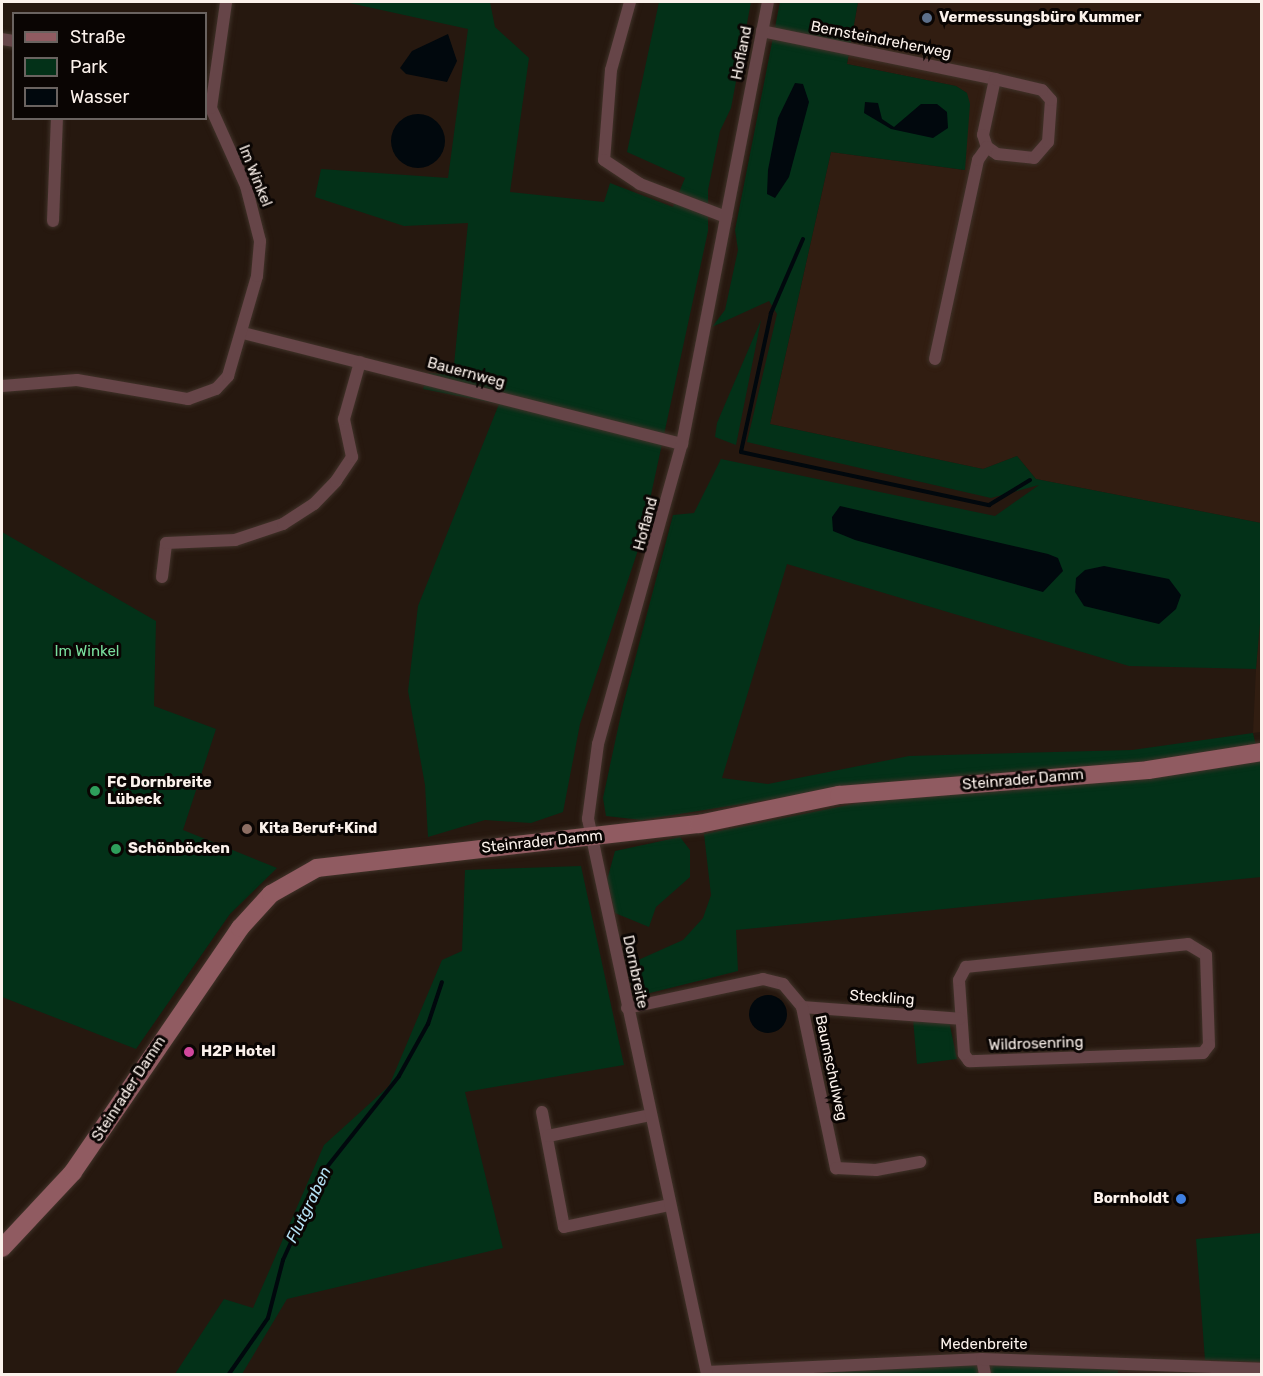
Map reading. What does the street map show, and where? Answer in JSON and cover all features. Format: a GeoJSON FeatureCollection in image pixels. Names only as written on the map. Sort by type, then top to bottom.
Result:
{"type":"FeatureCollection","features":[{"type":"Feature","properties":{"kind":"main road","name":"Steinrader Damm"},"geometry":{"type":"LineString","coordinates":[[2,1248],[74,1172],[240,928],[285,884],[329,865],[699,824],[839,795],[1148,770],[1262,752]]}},
{"type":"Feature","properties":{"kind":"street","name":"Im Winkel"},"geometry":{"type":"LineString","coordinates":[[2,386],[77,380],[172,397],[203,397],[228,376],[243,333],[260,241],[246,186],[211,108],[209,70],[226,2]]}},
{"type":"Feature","properties":{"kind":"street"},"geometry":{"type":"LineString","coordinates":[[630,2],[611,70],[603,160],[640,184],[726,217]]}},
{"type":"Feature","properties":{"kind":"street","name":"Hofland"},"geometry":{"type":"LineString","coordinates":[[590,836],[598,744],[682,444],[768,2]]}},
{"type":"Feature","properties":{"kind":"street","name":"Bernsteindreherweg"},"geometry":{"type":"LineString","coordinates":[[762,31],[1042,90],[1053,112],[1048,142],[1034,158],[998,154],[987,147]]}},
{"type":"Feature","properties":{"kind":"street"},"geometry":{"type":"LineString","coordinates":[[935,359],[978,160],[987,147],[983,135],[994,79]]}},
{"type":"Feature","properties":{"kind":"street"},"geometry":{"type":"LineString","coordinates":[[53,221],[57,120]]}},
{"type":"Feature","properties":{"kind":"street","name":"Bauernweg"},"geometry":{"type":"LineString","coordinates":[[243,333],[682,444]]}},
{"type":"Feature","properties":{"kind":"street"},"geometry":{"type":"LineString","coordinates":[[162,578],[166,543],[235,540],[283,524],[314,504],[336,481],[352,457],[344,419],[360,362]]}},
{"type":"Feature","properties":{"kind":"street","name":"Dornbreite"},"geometry":{"type":"LineString","coordinates":[[590,836],[707,1373]]}},
{"type":"Feature","properties":{"kind":"street","name":"Wildrosenring"},"geometry":{"type":"LineString","coordinates":[[1188,944],[1206,955],[1209,1045],[1203,1053],[969,1061],[960,1018],[959,980],[966,967],[1188,944]]}},
{"type":"Feature","properties":{"kind":"street","name":"Baumschulweg"},"geometry":{"type":"LineString","coordinates":[[627,1008],[763,979],[783,984],[802,1007],[836,1168],[876,1170],[920,1162]]}},
{"type":"Feature","properties":{"kind":"street","name":"Steckling"},"geometry":{"type":"LineString","coordinates":[[802,1007],[960,1018]]}},
{"type":"Feature","properties":{"kind":"street"},"geometry":{"type":"LineString","coordinates":[[543,1112],[564,1227],[669,1205]]}},
{"type":"Feature","properties":{"kind":"street"},"geometry":{"type":"LineString","coordinates":[[548,1136],[650,1115]]}},
{"type":"Feature","properties":{"kind":"street"},"geometry":{"type":"LineString","coordinates":[[982,1359],[985,1374]]}},
{"type":"Feature","properties":{"kind":"street","name":"Medenbreite"},"geometry":{"type":"LineString","coordinates":[[707,1373],[982,1359],[1262,1369]]}},
{"type":"Feature","properties":{"kind":"shaded area"},"geometry":{"type":"Polygon","coordinates":[[[858,2],[1261,2],[1261,523],[1036,479],[1017,456],[983,469],[770,424],[831,152],[964,170],[967,93],[956,86],[847,64],[858,2]]]}},
{"type":"Feature","properties":{"kind":"shaded area"},"geometry":{"type":"Polygon","coordinates":[[[1261,600],[1261,732],[1253,733],[1256,669],[1261,600]]]}},
{"type":"Feature","properties":{"kind":"green space"},"geometry":{"type":"Polygon","coordinates":[[[345,2],[490,2],[495,27],[529,58],[510,192],[604,202],[610,183],[673,207],[685,178],[627,152],[659,2],[751,2],[731,108],[720,131],[708,190],[708,231],[641,541],[580,724],[563,812],[531,823],[485,820],[428,837],[425,785],[408,691],[418,606],[499,404],[423,389],[428,373],[453,375],[468,223],[404,226],[315,197],[321,169],[448,178],[468,29],[345,2]]]}},
{"type":"Feature","properties":{"kind":"green space"},"geometry":{"type":"Polygon","coordinates":[[[780,2],[858,2],[847,64],[956,86],[967,93],[970,104],[965,170],[831,152],[770,424],[983,469],[1017,456],[1036,479],[1261,523],[1262,600],[1256,669],[1129,666],[787,564],[722,778],[768,784],[909,756],[1132,750],[1253,733],[1256,746],[1187,760],[829,790],[642,820],[606,816],[603,798],[623,705],[673,515],[694,513],[721,459],[995,516],[1039,485],[991,498],[747,442],[777,314],[769,301],[712,327],[725,310],[738,250],[735,230],[780,2]]]}},
{"type":"Feature","properties":{"kind":"green space"},"geometry":{"type":"Polygon","coordinates":[[[761,320],[736,445],[715,437],[717,423],[761,320]]]}},
{"type":"Feature","properties":{"kind":"green space","name":"Schönböcken"},"geometry":{"type":"Polygon","coordinates":[[[2,532],[156,621],[154,706],[216,729],[183,830],[277,868],[230,914],[136,1049],[2,997],[2,532]]]}},
{"type":"Feature","properties":{"kind":"green space"},"geometry":{"type":"Polygon","coordinates":[[[1261,761],[1261,877],[736,930],[738,971],[634,997],[628,971],[636,961],[683,940],[703,918],[711,895],[704,834],[863,802],[1261,761]]]}},
{"type":"Feature","properties":{"kind":"green space"},"geometry":{"type":"Polygon","coordinates":[[[680,837],[690,850],[690,877],[656,907],[649,927],[615,913],[607,880],[615,851],[680,837]]]}},
{"type":"Feature","properties":{"kind":"green space"},"geometry":{"type":"Polygon","coordinates":[[[581,866],[624,1065],[465,1092],[503,1248],[287,1299],[242,1374],[175,1374],[224,1299],[253,1308],[324,1145],[389,1086],[442,960],[462,951],[465,870],[581,866]]]}},
{"type":"Feature","properties":{"kind":"green space"},"geometry":{"type":"Polygon","coordinates":[[[913,1019],[949,1021],[957,1059],[917,1064],[913,1019]]]}},
{"type":"Feature","properties":{"kind":"green space"},"geometry":{"type":"Polygon","coordinates":[[[1261,1233],[1261,1362],[1205,1360],[1196,1239],[1261,1233]]]}},
{"type":"Feature","properties":{"kind":"green space"},"geometry":{"type":"Polygon","coordinates":[[[966,1364],[1118,1369],[1118,1374],[823,1374],[827,1369],[966,1364]]]}},
{"type":"Feature","properties":{"kind":"water"},"geometry":{"type":"Polygon","coordinates":[[[448,34],[457,61],[447,82],[406,74],[400,68],[412,51],[448,34]]]}},
{"type":"Feature","properties":{"kind":"water"},"geometry":{"type":"Polygon","coordinates":[[[795,83],[803,84],[809,102],[789,177],[775,198],[767,194],[768,170],[778,118],[795,83]]]}},
{"type":"Feature","properties":{"kind":"water"},"geometry":{"type":"Polygon","coordinates":[[[865,102],[878,103],[882,119],[894,127],[921,104],[937,104],[947,112],[948,128],[933,138],[891,129],[864,113],[865,102]]]}},
{"type":"Feature","properties":{"kind":"water"},"geometry":{"type":"Polygon","coordinates":[[[418,114],[428,116],[437,122],[443,131],[445,141],[443,151],[437,160],[428,166],[418,168],[408,166],[399,160],[393,151],[391,141],[393,131],[399,122],[408,116],[418,114]]]}},
{"type":"Feature","properties":{"kind":"water"},"geometry":{"type":"Polygon","coordinates":[[[840,506],[1048,554],[1058,558],[1063,571],[1043,592],[855,540],[833,531],[832,517],[840,506]]]}},
{"type":"Feature","properties":{"kind":"water"},"geometry":{"type":"Polygon","coordinates":[[[1104,566],[1169,579],[1181,595],[1176,609],[1159,624],[1084,606],[1075,592],[1076,578],[1085,570],[1104,566]]]}},
{"type":"Feature","properties":{"kind":"water"},"geometry":{"type":"Polygon","coordinates":[[[768,995],[782,1000],[787,1014],[782,1028],[768,1033],[754,1028],[749,1014],[754,1000],[768,995]]]}},
{"type":"Feature","properties":{"kind":"waterway"},"geometry":{"type":"LineString","coordinates":[[803,239],[771,313],[741,452],[989,505],[1030,480]]}},
{"type":"Feature","properties":{"kind":"waterway","name":"Flutgraben"},"geometry":{"type":"LineString","coordinates":[[229,1374],[268,1318],[283,1260],[323,1172],[399,1076],[428,1024],[442,982]]}},
{"type":"Feature","properties":{"kind":"place","name":"Vermessungsbüro Kummer"},"geometry":{"type":"Point","coordinates":[927,18]}},
{"type":"Feature","properties":{"kind":"place","name":"FC Dornbreite Lübeck"},"geometry":{"type":"Point","coordinates":[95,791]}},
{"type":"Feature","properties":{"kind":"place","name":"Kita Beruf+Kind"},"geometry":{"type":"Point","coordinates":[247,829]}},
{"type":"Feature","properties":{"kind":"place","name":"Schönböcken"},"geometry":{"type":"Point","coordinates":[116,849]}},
{"type":"Feature","properties":{"kind":"place","name":"H2P Hotel"},"geometry":{"type":"Point","coordinates":[189,1052]}},
{"type":"Feature","properties":{"kind":"place","name":"Bornholdt"},"geometry":{"type":"Point","coordinates":[1181,1199]}}]}
